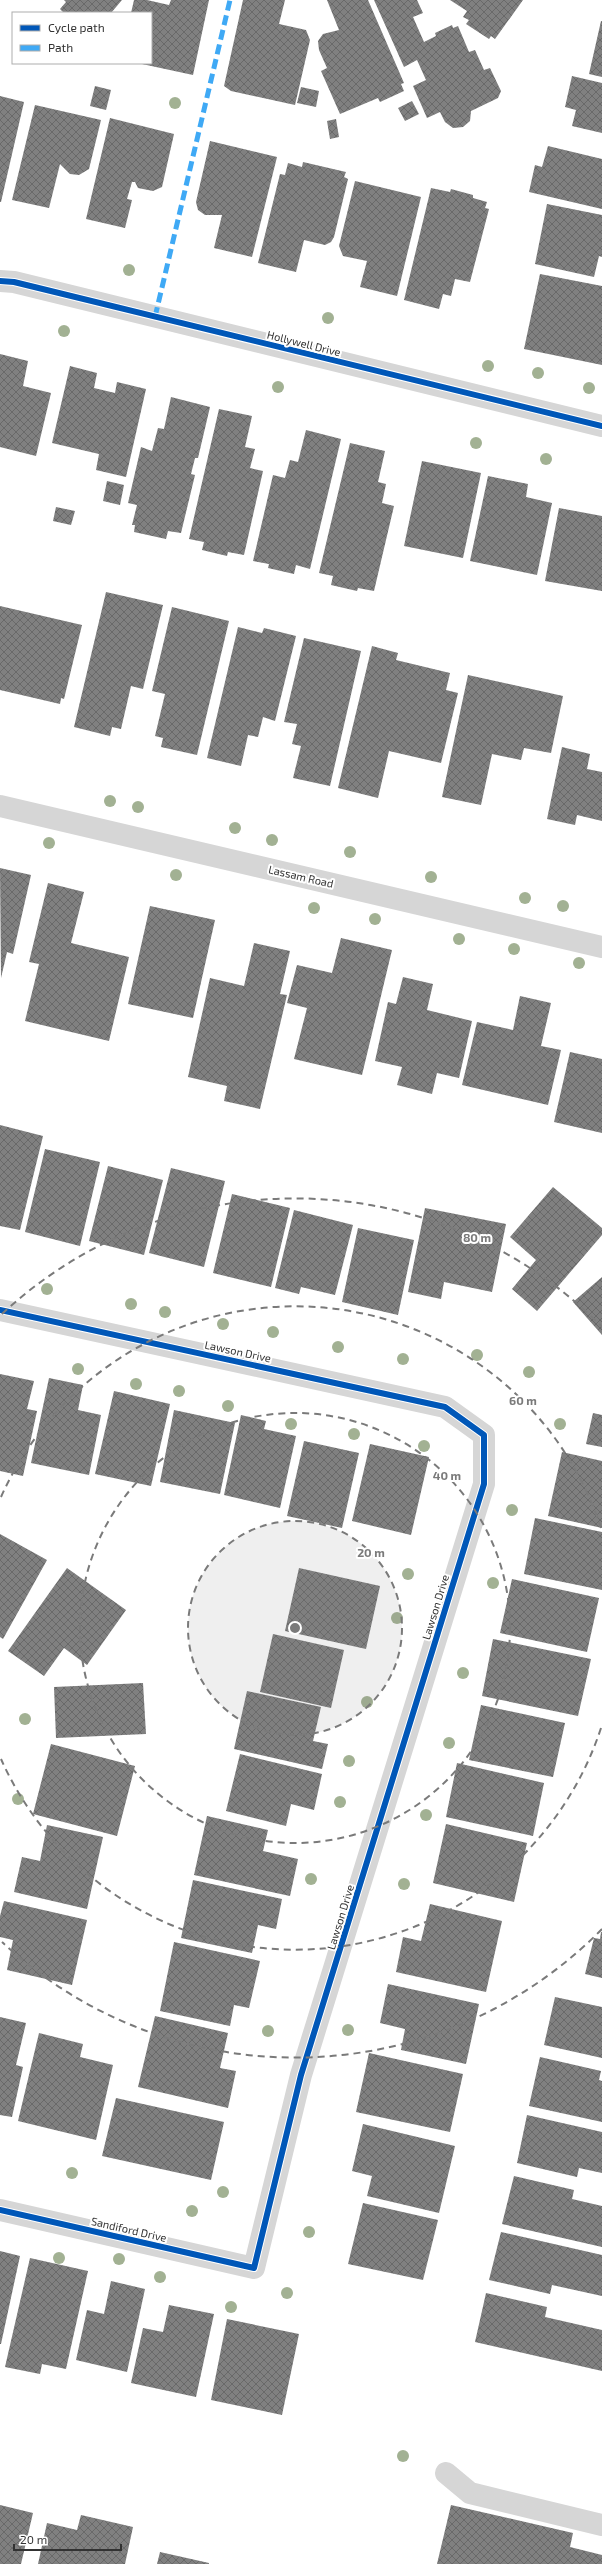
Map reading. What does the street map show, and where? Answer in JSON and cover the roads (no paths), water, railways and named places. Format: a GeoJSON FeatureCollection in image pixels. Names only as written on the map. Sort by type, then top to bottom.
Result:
{"type":"FeatureCollection","features":[{"type":"Feature","properties":{"kind":"street","name":"Hollywell Drive"},"geometry":{"type":"LineString","coordinates":[[0,281],[21,284],[602,426]]}},
{"type":"Feature","properties":{"kind":"street","name":"Lassam Road"},"geometry":{"type":"LineString","coordinates":[[0,806],[602,946]]}},
{"type":"Feature","properties":{"kind":"street","name":"Lawson Drive"},"geometry":{"type":"LineString","coordinates":[[0,1310],[445,1407],[484,1435],[484,1484],[301,2075],[254,2268]]}},
{"type":"Feature","properties":{"kind":"street","name":"Sandiford Drive"},"geometry":{"type":"LineString","coordinates":[[0,2210],[254,2268]]}},
{"type":"Feature","properties":{"kind":"street"},"geometry":{"type":"LineString","coordinates":[[446,2473],[470,2493],[602,2525]]}}]}
